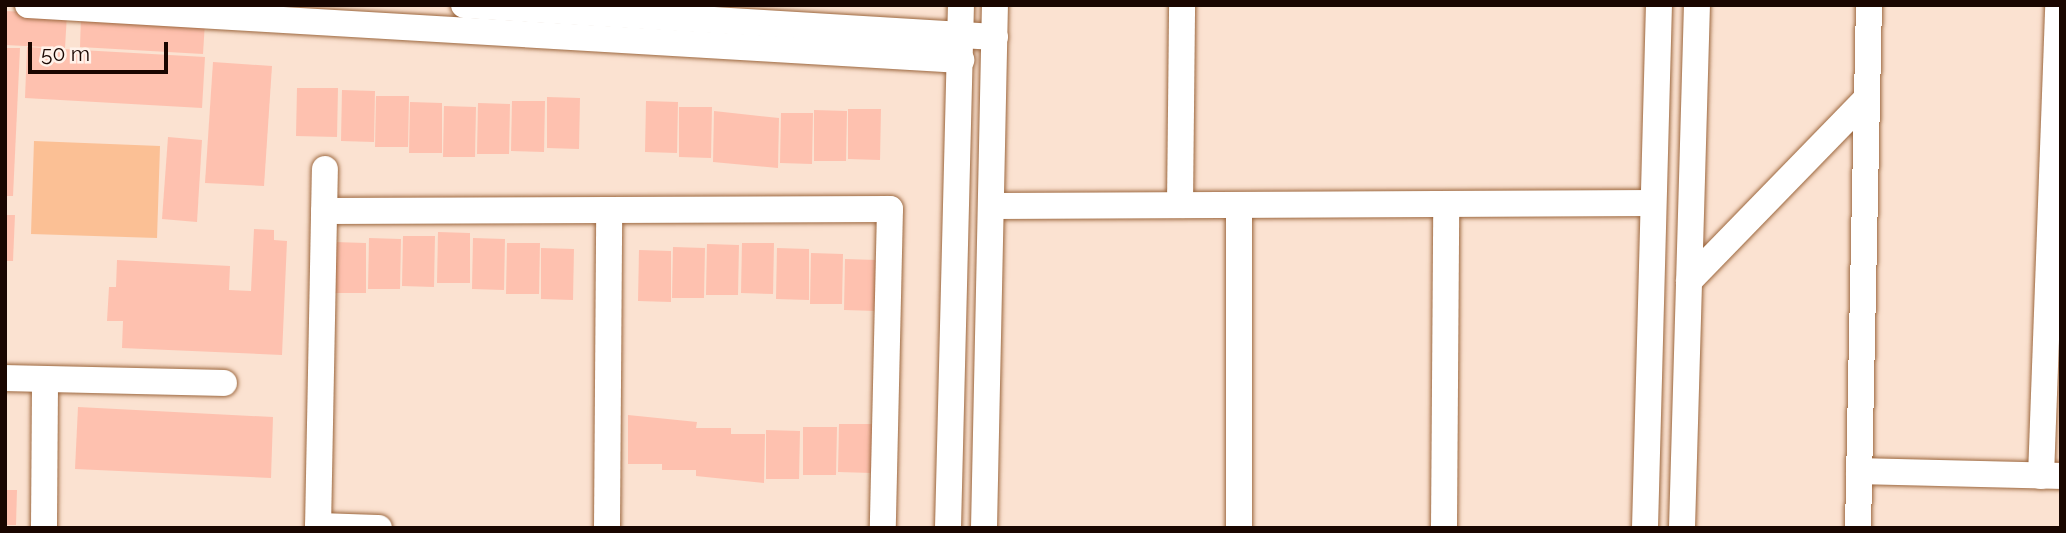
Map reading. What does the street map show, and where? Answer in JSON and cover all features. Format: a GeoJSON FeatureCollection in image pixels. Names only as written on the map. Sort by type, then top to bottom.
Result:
{"type":"FeatureCollection","features":[{"type":"Feature","properties":{"kind":"street"},"geometry":{"type":"LineString","coordinates":[[28,5],[961,48],[995,37]]}},
{"type":"Feature","properties":{"kind":"street"},"geometry":{"type":"LineString","coordinates":[[464,5],[961,48]]}},
{"type":"Feature","properties":{"kind":"street"},"geometry":{"type":"LineString","coordinates":[[948,528],[961,5]]}},
{"type":"Feature","properties":{"kind":"street"},"geometry":{"type":"LineString","coordinates":[[984,528],[993,206],[995,5]]}},
{"type":"Feature","properties":{"kind":"street"},"geometry":{"type":"LineString","coordinates":[[1180,205],[1182,5]]}},
{"type":"Feature","properties":{"kind":"street"},"geometry":{"type":"LineString","coordinates":[[1645,528],[1659,5]]}},
{"type":"Feature","properties":{"kind":"street"},"geometry":{"type":"LineString","coordinates":[[1682,528],[1697,5]]}},
{"type":"Feature","properties":{"kind":"street"},"geometry":{"type":"LineString","coordinates":[[1858,528],[1864,102],[1869,5]]}},
{"type":"Feature","properties":{"kind":"street"},"geometry":{"type":"LineString","coordinates":[[1859,471],[2051,476],[2058,5]]}},
{"type":"Feature","properties":{"kind":"street"},"geometry":{"type":"LineString","coordinates":[[1689,281],[1864,102]]}},
{"type":"Feature","properties":{"kind":"street"},"geometry":{"type":"LineString","coordinates":[[325,169],[318,527],[379,528]]}},
{"type":"Feature","properties":{"kind":"street"},"geometry":{"type":"LineString","coordinates":[[993,206],[1653,203]]}},
{"type":"Feature","properties":{"kind":"street"},"geometry":{"type":"LineString","coordinates":[[1444,528],[1446,204]]}},
{"type":"Feature","properties":{"kind":"street"},"geometry":{"type":"LineString","coordinates":[[1239,205],[1239,528]]}},
{"type":"Feature","properties":{"kind":"street"},"geometry":{"type":"LineString","coordinates":[[324,211],[890,209],[883,528]]}},
{"type":"Feature","properties":{"kind":"street"},"geometry":{"type":"LineString","coordinates":[[607,528],[609,210]]}},
{"type":"Feature","properties":{"kind":"street"},"geometry":{"type":"LineString","coordinates":[[5,378],[224,383]]}},
{"type":"Feature","properties":{"kind":"street"},"geometry":{"type":"LineString","coordinates":[[44,528],[45,379]]}},
{"type":"Feature","properties":{"kind":"shaded area"},"geometry":{"type":"Polygon","coordinates":[[[34,141],[160,146],[157,238],[31,234],[34,141]]]}},
{"type":"Feature","properties":{"kind":"building"},"geometry":{"type":"Polygon","coordinates":[[[5,11],[67,14],[65,48],[5,45],[5,11]]]}},
{"type":"Feature","properties":{"kind":"building"},"geometry":{"type":"Polygon","coordinates":[[[81,16],[205,22],[203,54],[80,47],[81,16]]]}},
{"type":"Feature","properties":{"kind":"building"},"geometry":{"type":"Polygon","coordinates":[[[27,47],[205,57],[202,108],[25,98],[27,47]]]}},
{"type":"Feature","properties":{"kind":"building"},"geometry":{"type":"Polygon","coordinates":[[[5,48],[20,48],[13,196],[5,196],[5,48]]]}},
{"type":"Feature","properties":{"kind":"building"},"geometry":{"type":"Polygon","coordinates":[[[213,62],[272,66],[264,186],[205,183],[213,62]]]}},
{"type":"Feature","properties":{"kind":"building"},"geometry":{"type":"Polygon","coordinates":[[[297,88],[338,88],[337,137],[296,136],[297,88]]]}},
{"type":"Feature","properties":{"kind":"building"},"geometry":{"type":"Polygon","coordinates":[[[342,90],[375,91],[374,142],[341,141],[342,90]]]}},
{"type":"Feature","properties":{"kind":"building"},"geometry":{"type":"Polygon","coordinates":[[[376,96],[409,96],[408,147],[375,147],[376,96]]]}},
{"type":"Feature","properties":{"kind":"building"},"geometry":{"type":"Polygon","coordinates":[[[547,97],[580,98],[579,149],[547,148],[547,97]]]}},
{"type":"Feature","properties":{"kind":"building"},"geometry":{"type":"Polygon","coordinates":[[[512,101],[545,101],[544,152],[511,151],[512,101]]]}},
{"type":"Feature","properties":{"kind":"building"},"geometry":{"type":"Polygon","coordinates":[[[646,101],[678,102],[677,153],[645,152],[646,101]]]}},
{"type":"Feature","properties":{"kind":"building"},"geometry":{"type":"Polygon","coordinates":[[[410,102],[442,103],[442,153],[409,153],[410,102]]]}},
{"type":"Feature","properties":{"kind":"building"},"geometry":{"type":"Polygon","coordinates":[[[478,103],[510,104],[509,154],[477,154],[478,103]]]}},
{"type":"Feature","properties":{"kind":"building"},"geometry":{"type":"Polygon","coordinates":[[[444,106],[476,107],[475,157],[443,157],[444,106]]]}},
{"type":"Feature","properties":{"kind":"building"},"geometry":{"type":"Polygon","coordinates":[[[679,107],[712,107],[711,158],[679,157],[679,107]]]}},
{"type":"Feature","properties":{"kind":"building"},"geometry":{"type":"Polygon","coordinates":[[[848,109],[881,109],[880,160],[848,159],[848,109]]]}},
{"type":"Feature","properties":{"kind":"building"},"geometry":{"type":"Polygon","coordinates":[[[814,110],[847,111],[846,161],[814,161],[814,110]]]}},
{"type":"Feature","properties":{"kind":"building"},"geometry":{"type":"Polygon","coordinates":[[[714,111],[779,118],[778,168],[713,162],[714,111]]]}},
{"type":"Feature","properties":{"kind":"building"},"geometry":{"type":"Polygon","coordinates":[[[781,113],[813,113],[812,164],[780,163],[781,113]]]}},
{"type":"Feature","properties":{"kind":"building"},"geometry":{"type":"Polygon","coordinates":[[[168,137],[202,140],[197,222],[162,219],[168,137]]]}},
{"type":"Feature","properties":{"kind":"building"},"geometry":{"type":"Polygon","coordinates":[[[5,215],[15,215],[13,261],[5,261],[5,215]]]}},
{"type":"Feature","properties":{"kind":"building"},"geometry":{"type":"Polygon","coordinates":[[[254,229],[274,230],[274,240],[287,241],[282,355],[122,348],[123,321],[107,321],[109,287],[116,287],[117,260],[230,266],[229,290],[251,291],[254,229]]]}},
{"type":"Feature","properties":{"kind":"building"},"geometry":{"type":"Polygon","coordinates":[[[438,232],[470,233],[470,283],[437,283],[438,232]]]}},
{"type":"Feature","properties":{"kind":"building"},"geometry":{"type":"Polygon","coordinates":[[[403,236],[435,236],[434,287],[402,286],[403,236]]]}},
{"type":"Feature","properties":{"kind":"building"},"geometry":{"type":"Polygon","coordinates":[[[369,238],[401,239],[400,289],[368,289],[369,238]]]}},
{"type":"Feature","properties":{"kind":"building"},"geometry":{"type":"Polygon","coordinates":[[[473,238],[505,239],[504,290],[472,289],[473,238]]]}},
{"type":"Feature","properties":{"kind":"building"},"geometry":{"type":"Polygon","coordinates":[[[334,242],[366,243],[366,293],[333,293],[334,242]]]}},
{"type":"Feature","properties":{"kind":"building"},"geometry":{"type":"Polygon","coordinates":[[[507,243],[540,243],[539,294],[506,294],[507,243]]]}},
{"type":"Feature","properties":{"kind":"building"},"geometry":{"type":"Polygon","coordinates":[[[742,243],[774,243],[773,294],[741,293],[742,243]]]}},
{"type":"Feature","properties":{"kind":"building"},"geometry":{"type":"Polygon","coordinates":[[[707,244],[739,245],[738,295],[706,295],[707,244]]]}},
{"type":"Feature","properties":{"kind":"building"},"geometry":{"type":"Polygon","coordinates":[[[673,247],[705,248],[704,298],[672,298],[673,247]]]}},
{"type":"Feature","properties":{"kind":"building"},"geometry":{"type":"Polygon","coordinates":[[[541,248],[574,249],[573,300],[541,299],[541,248]]]}},
{"type":"Feature","properties":{"kind":"building"},"geometry":{"type":"Polygon","coordinates":[[[777,248],[809,249],[809,300],[776,299],[777,248]]]}},
{"type":"Feature","properties":{"kind":"building"},"geometry":{"type":"Polygon","coordinates":[[[639,250],[671,251],[671,302],[638,301],[639,250]]]}},
{"type":"Feature","properties":{"kind":"building"},"geometry":{"type":"Polygon","coordinates":[[[811,253],[843,254],[842,304],[810,304],[811,253]]]}},
{"type":"Feature","properties":{"kind":"building"},"geometry":{"type":"Polygon","coordinates":[[[845,259],[877,260],[876,311],[844,310],[845,259]]]}},
{"type":"Feature","properties":{"kind":"building"},"geometry":{"type":"Polygon","coordinates":[[[78,407],[273,417],[271,478],[75,469],[78,407]]]}},
{"type":"Feature","properties":{"kind":"building"},"geometry":{"type":"Polygon","coordinates":[[[628,415],[697,422],[696,428],[731,428],[731,434],[765,434],[764,483],[696,476],[696,470],[662,470],[662,464],[628,464],[628,415]]]}},
{"type":"Feature","properties":{"kind":"building"},"geometry":{"type":"Polygon","coordinates":[[[839,424],[872,424],[872,473],[838,472],[839,424]]]}},
{"type":"Feature","properties":{"kind":"building"},"geometry":{"type":"Polygon","coordinates":[[[803,427],[837,427],[836,475],[803,475],[803,427]]]}},
{"type":"Feature","properties":{"kind":"building"},"geometry":{"type":"Polygon","coordinates":[[[766,430],[800,431],[799,479],[766,479],[766,430]]]}},
{"type":"Feature","properties":{"kind":"building"},"geometry":{"type":"Polygon","coordinates":[[[5,490],[17,490],[16,525],[5,525],[5,490]]]}}]}
